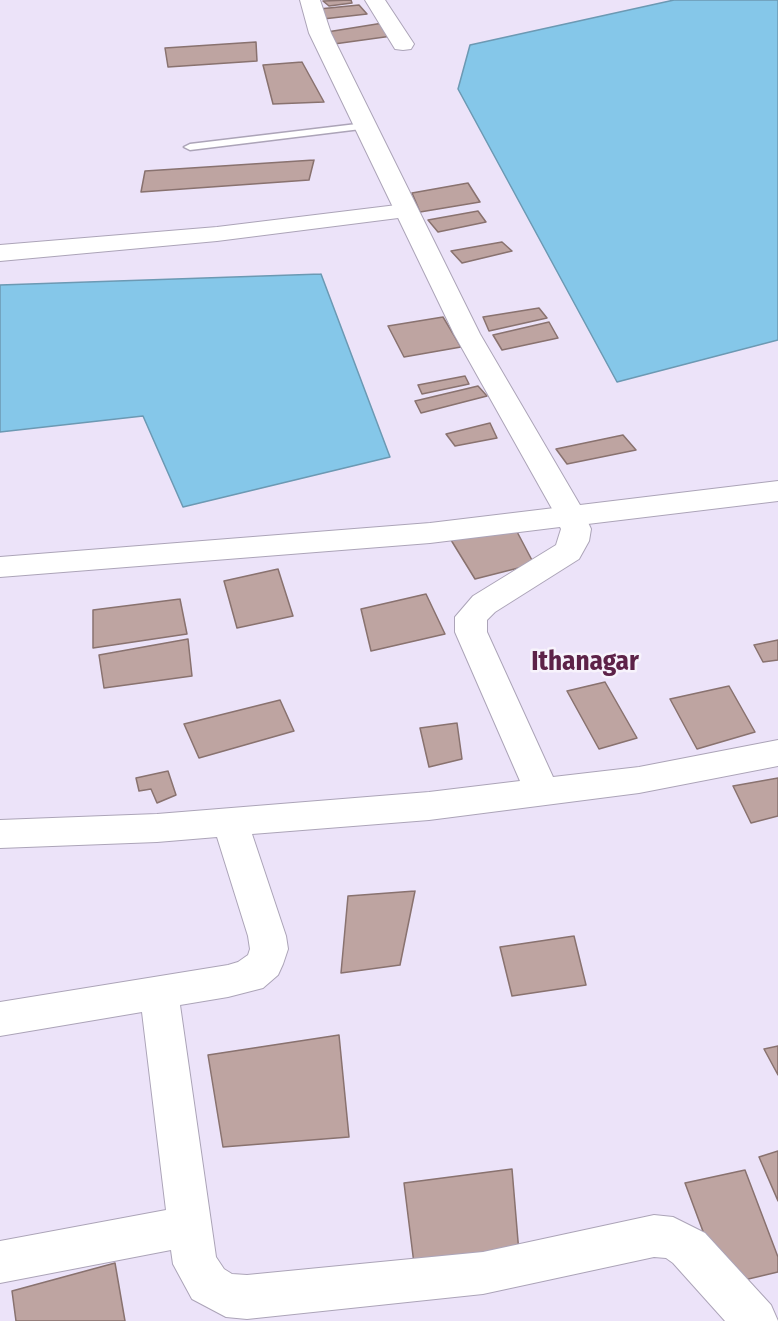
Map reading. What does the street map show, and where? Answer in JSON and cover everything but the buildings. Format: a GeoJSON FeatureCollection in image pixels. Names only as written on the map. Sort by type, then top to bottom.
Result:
{"type":"FeatureCollection","features":[{"type":"Feature","properties":{"kind":"street"},"geometry":{"type":"LineString","coordinates":[[310,0],[320,33],[405,211],[467,334],[572,516],[576,529],[574,541],[568,552],[484,604],[471,617],[471,633],[542,792]]}},
{"type":"Feature","properties":{"kind":"street"},"geometry":{"type":"LineString","coordinates":[[375,0],[403,44]]}},
{"type":"Feature","properties":{"kind":"street"},"geometry":{"type":"LineString","coordinates":[[0,252],[217,234],[405,211]]}},
{"type":"Feature","properties":{"kind":"street"},"geometry":{"type":"LineString","coordinates":[[0,567],[430,533],[778,491]]}},
{"type":"Feature","properties":{"kind":"street"},"geometry":{"type":"LineString","coordinates":[[0,834],[157,828],[429,806],[639,780],[778,753]]}},
{"type":"Feature","properties":{"kind":"street"},"geometry":{"type":"LineString","coordinates":[[0,1019],[249,976],[264,964],[269,949],[267,936],[230,822]]}},
{"type":"Feature","properties":{"kind":"street"},"geometry":{"type":"LineString","coordinates":[[159,993],[195,1264],[208,1284],[226,1295],[247,1297],[483,1273],[654,1236],[672,1238],[689,1248],[755,1321]]}},
{"type":"Feature","properties":{"kind":"street"},"geometry":{"type":"LineString","coordinates":[[0,1262],[191,1226]]}},
{"type":"Feature","properties":{"kind":"lane"},"geometry":{"type":"LineString","coordinates":[[190,147],[364,126]]}},
{"type":"Feature","properties":{"kind":"water"},"geometry":{"type":"Polygon","coordinates":[[[674,0],[778,0],[778,340],[617,382],[458,89],[470,45],[674,0]]]}},
{"type":"Feature","properties":{"kind":"water"},"geometry":{"type":"Polygon","coordinates":[[[321,274],[390,457],[183,507],[143,416],[0,432],[0,285],[321,274]]]}},
{"type":"Feature","properties":{"kind":"district","name":"Ithanagar"},"geometry":{"type":"Point","coordinates":[585,662]}}]}
